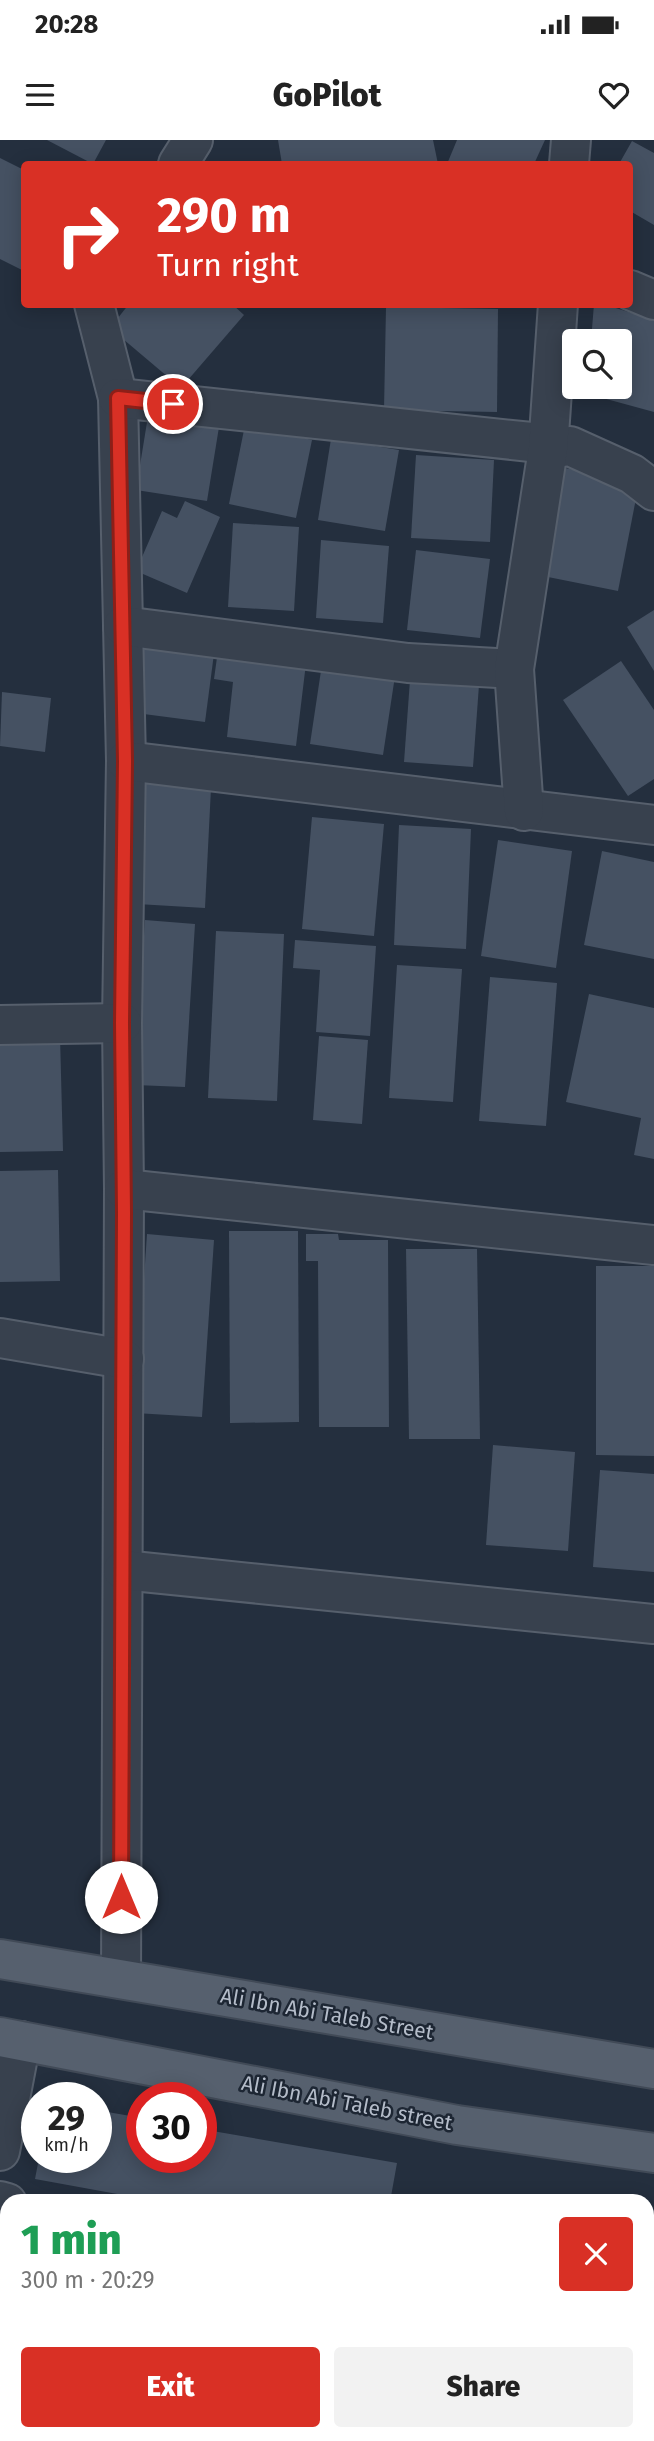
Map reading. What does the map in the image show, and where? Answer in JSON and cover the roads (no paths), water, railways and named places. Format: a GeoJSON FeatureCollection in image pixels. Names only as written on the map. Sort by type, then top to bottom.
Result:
{"type":"FeatureCollection","features":[{"type":"Feature","properties":{"kind":"main road","name":"Ali Ibn Abi Taleb Street"},"geometry":{"type":"LineString","coordinates":[[0,1959],[654,2069]]}},
{"type":"Feature","properties":{"kind":"main road","name":"Ali Ibn Abi Taleb street"},"geometry":{"type":"LineString","coordinates":[[11,2039],[457,2125],[654,2153]]}},
{"type":"Feature","properties":{"kind":"street"},"geometry":{"type":"LineString","coordinates":[[180,161],[194,140]]}},
{"type":"Feature","properties":{"kind":"street"},"geometry":{"type":"LineString","coordinates":[[569,161],[571,140]]}},
{"type":"Feature","properties":{"kind":"street"},"geometry":{"type":"LineString","coordinates":[[633,291],[654,300]]}},
{"type":"Feature","properties":{"kind":"street"},"geometry":{"type":"LineString","coordinates":[[95,308],[118,398],[125,761],[122,1023],[124,1359],[121,1979]]}},
{"type":"Feature","properties":{"kind":"street"},"geometry":{"type":"LineString","coordinates":[[524,811],[514,669],[548,449],[558,308]]}},
{"type":"Feature","properties":{"kind":"street"},"geometry":{"type":"LineString","coordinates":[[118,398],[531,442],[548,449],[569,446],[632,474],[654,491]]}},
{"type":"Feature","properties":{"kind":"street"},"geometry":{"type":"LineString","coordinates":[[122,626],[408,663],[514,669]]}},
{"type":"Feature","properties":{"kind":"street"},"geometry":{"type":"LineString","coordinates":[[125,761],[654,825]]}},
{"type":"Feature","properties":{"kind":"street"},"geometry":{"type":"LineString","coordinates":[[0,1025],[122,1023]]}},
{"type":"Feature","properties":{"kind":"street"},"geometry":{"type":"LineString","coordinates":[[124,1189],[654,1245]]}},
{"type":"Feature","properties":{"kind":"street"},"geometry":{"type":"LineString","coordinates":[[0,1338],[124,1359]]}},
{"type":"Feature","properties":{"kind":"street"},"geometry":{"type":"LineString","coordinates":[[123,1570],[654,1624]]}},
{"type":"Feature","properties":{"kind":"street"},"geometry":{"type":"LineString","coordinates":[[0,2151],[11,2039]]}}]}
